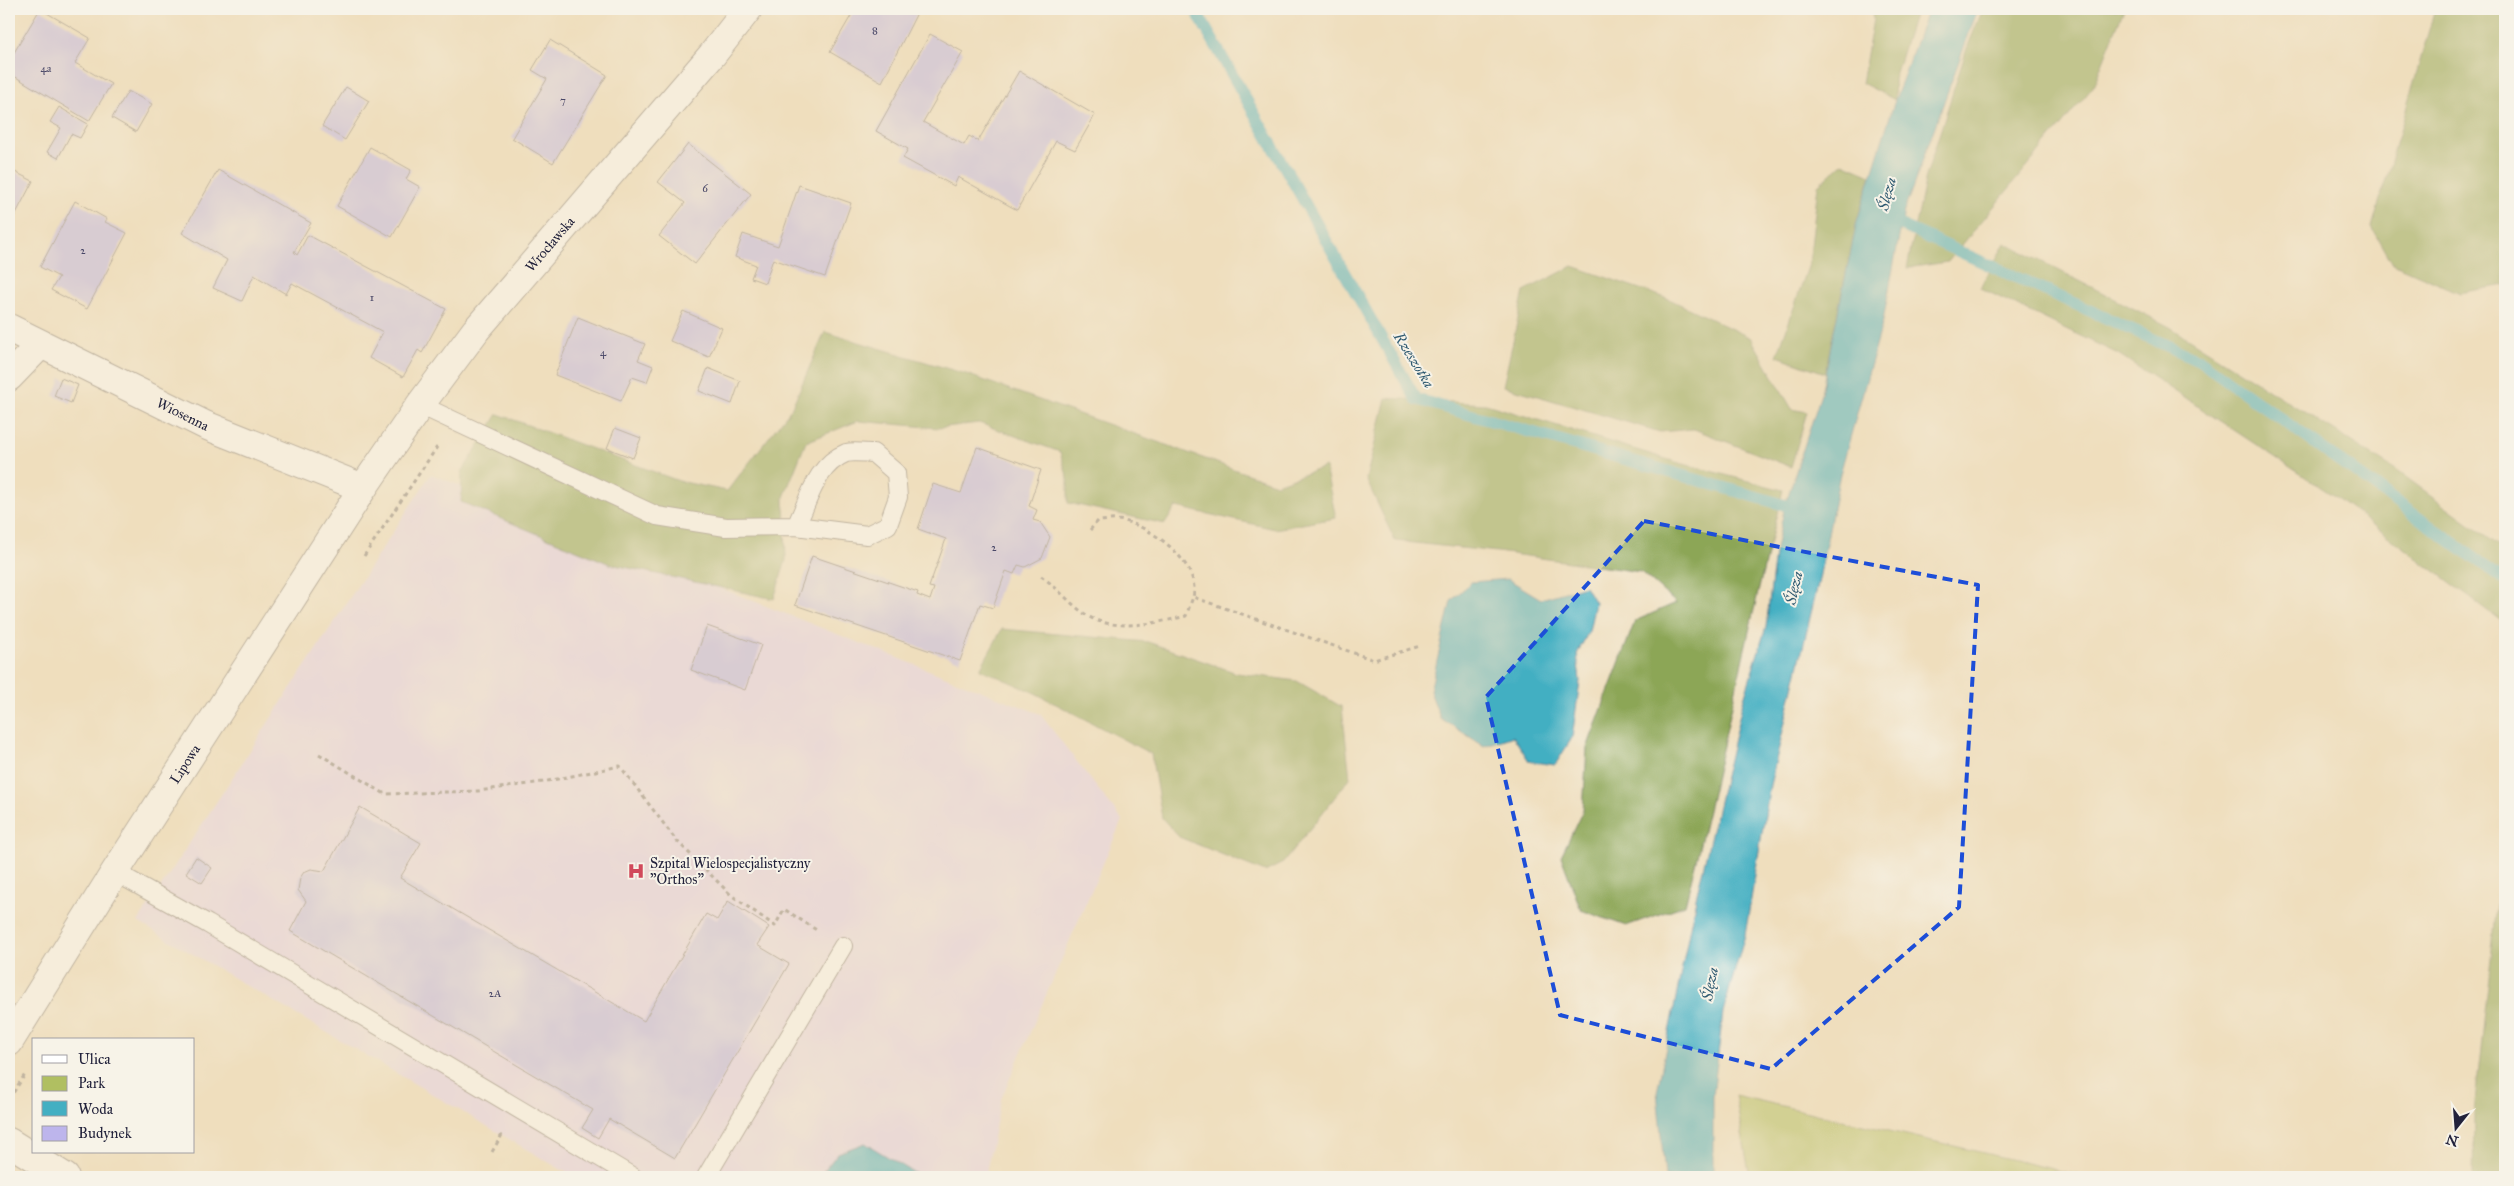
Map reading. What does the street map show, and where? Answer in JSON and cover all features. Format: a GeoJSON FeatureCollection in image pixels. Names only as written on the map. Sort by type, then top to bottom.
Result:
{"type":"FeatureCollection","features":[{"type":"Feature","properties":{"kind":"street","name":"Wrocławska"},"geometry":{"type":"LineString","coordinates":[[363,488],[420,405],[476,330],[712,55],[748,9]]}},
{"type":"Feature","properties":{"kind":"street","name":"Wiosenna"},"geometry":{"type":"LineString","coordinates":[[9,328],[205,425],[363,488]]}},
{"type":"Feature","properties":{"kind":"street"},"geometry":{"type":"LineString","coordinates":[[9,377],[40,345]]}},
{"type":"Feature","properties":{"kind":"street","name":"Lipowa"},"geometry":{"type":"LineString","coordinates":[[9,1042],[115,872],[363,488]]}},
{"type":"Feature","properties":{"kind":"street"},"geometry":{"type":"LineString","coordinates":[[9,1142],[65,1177]]}},
{"type":"Feature","properties":{"kind":"lane"},"geometry":{"type":"LineString","coordinates":[[420,405],[456,420],[657,516],[726,527],[796,526],[867,535],[888,525],[898,497],[896,473],[873,453],[847,453],[828,466],[813,485],[796,526]]}},
{"type":"Feature","properties":{"kind":"lane"},"geometry":{"type":"LineString","coordinates":[[115,872],[208,924],[633,1177]]}},
{"type":"Feature","properties":{"kind":"lane"},"geometry":{"type":"LineString","coordinates":[[706,1177],[843,946]]}},
{"type":"Feature","properties":{"kind":"path"},"geometry":{"type":"LineString","coordinates":[[363,558],[456,420]]}},
{"type":"Feature","properties":{"kind":"path"},"geometry":{"type":"LineString","coordinates":[[1041,576],[1054,585],[1085,615],[1106,622],[1151,625],[1186,616],[1195,591],[1188,566],[1167,544],[1140,527],[1118,520],[1098,521],[1090,530]]}},
{"type":"Feature","properties":{"kind":"path"},"geometry":{"type":"LineString","coordinates":[[1194,597],[1374,660],[1420,646]]}},
{"type":"Feature","properties":{"kind":"path"},"geometry":{"type":"LineString","coordinates":[[319,754],[385,794],[478,791],[543,782],[620,766],[676,840],[731,895],[775,926],[784,909],[843,946]]}},
{"type":"Feature","properties":{"kind":"path"},"geometry":{"type":"LineString","coordinates":[[9,1099],[29,1069]]}},
{"type":"Feature","properties":{"kind":"highlighted area"},"geometry":{"type":"Polygon","coordinates":[[[1644,521],[1978,585],[1959,907],[1771,1069],[1560,1015],[1486,697],[1644,521]]]}},
{"type":"Feature","properties":{"kind":"shaded area","name":"Szpital Wielospecjalistyczny \"Orthos\""},"geometry":{"type":"Polygon","coordinates":[[[431,474],[1040,714],[1122,820],[1001,1099],[985,1177],[574,1177],[138,922],[431,474]]]}},
{"type":"Feature","properties":{"kind":"green space"},"geometry":{"type":"Polygon","coordinates":[[[1871,9],[1916,9],[1894,79],[1895,100],[1862,83],[1873,19],[1871,9]]]}},
{"type":"Feature","properties":{"kind":"green space"},"geometry":{"type":"Polygon","coordinates":[[[1983,9],[2124,9],[2093,87],[1948,262],[1907,268],[1926,176],[1967,48],[1983,9]]]}},
{"type":"Feature","properties":{"kind":"green space"},"geometry":{"type":"Polygon","coordinates":[[[2435,9],[2505,9],[2505,285],[2459,293],[2393,264],[2372,227],[2435,9]]]}},
{"type":"Feature","properties":{"kind":"green space"},"geometry":{"type":"Polygon","coordinates":[[[1843,163],[1871,175],[1857,221],[1825,373],[1777,356],[1809,264],[1818,185],[1843,163]]]}},
{"type":"Feature","properties":{"kind":"green space"},"geometry":{"type":"Polygon","coordinates":[[[2005,243],[2170,327],[2396,470],[2505,549],[2505,744],[2501,621],[2334,496],[2118,354],[1980,288],[2005,243]]]}},
{"type":"Feature","properties":{"kind":"green space"},"geometry":{"type":"Polygon","coordinates":[[[1573,266],[1669,299],[1751,338],[1792,409],[1807,412],[1791,467],[1694,429],[1660,432],[1503,386],[1524,291],[1573,266]]]}},
{"type":"Feature","properties":{"kind":"green space"},"geometry":{"type":"Polygon","coordinates":[[[825,332],[966,374],[1276,484],[1325,467],[1336,518],[1275,529],[1176,507],[1165,524],[1068,503],[1068,479],[1060,452],[979,423],[938,428],[858,421],[806,442],[784,497],[786,560],[774,599],[610,564],[461,502],[462,472],[498,414],[679,481],[727,491],[791,409],[825,332]]]}},
{"type":"Feature","properties":{"kind":"green space"},"geometry":{"type":"Polygon","coordinates":[[[1386,398],[1486,404],[1676,462],[1783,490],[1685,905],[1626,926],[1581,910],[1561,856],[1583,810],[1587,748],[1635,621],[1676,603],[1641,572],[1497,552],[1395,541],[1366,479],[1386,398]]]}},
{"type":"Feature","properties":{"kind":"green space"},"geometry":{"type":"Polygon","coordinates":[[[1002,629],[1148,642],[1237,673],[1297,681],[1342,707],[1350,778],[1283,863],[1265,872],[1179,837],[1162,818],[1151,754],[1035,693],[980,669],[1002,629]]]}},
{"type":"Feature","properties":{"kind":"green space"},"geometry":{"type":"Polygon","coordinates":[[[2505,832],[2505,1177],[2473,1177],[2474,1111],[2505,832]]]}},
{"type":"Feature","properties":{"kind":"green space"},"geometry":{"type":"Polygon","coordinates":[[[1735,1095],[2087,1177],[1750,1177],[1735,1095]]]}},
{"type":"Feature","properties":{"kind":"water","name":"Ślęza"},"geometry":{"type":"Polygon","coordinates":[[[1928,9],[1978,9],[1904,211],[1883,321],[1840,474],[1818,584],[1770,785],[1745,935],[1723,1012],[1713,1097],[1713,1177],[1665,1177],[1657,1092],[1696,898],[1742,705],[1766,627],[1775,554],[1785,505],[1821,394],[1857,221],[1895,100],[1928,9]]]}},
{"type":"Feature","properties":{"kind":"water"},"geometry":{"type":"Polygon","coordinates":[[[1508,579],[1541,599],[1585,586],[1595,603],[1589,631],[1577,654],[1580,681],[1572,738],[1555,765],[1529,761],[1513,736],[1484,746],[1440,718],[1430,691],[1451,601],[1471,582],[1508,579]]]}},
{"type":"Feature","properties":{"kind":"water"},"geometry":{"type":"Polygon","coordinates":[[[865,1143],[921,1177],[819,1177],[838,1153],[865,1143]]]}},
{"type":"Feature","properties":{"kind":"building"},"geometry":{"type":"Polygon","coordinates":[[[40,9],[90,38],[75,63],[111,84],[89,121],[9,73],[9,61],[40,9]]]}},
{"type":"Feature","properties":{"kind":"building"},"geometry":{"type":"Polygon","coordinates":[[[855,9],[919,9],[882,82],[830,52],[855,9]]]}},
{"type":"Feature","properties":{"kind":"building"},"geometry":{"type":"Polygon","coordinates":[[[930,34],[963,52],[923,122],[964,145],[969,136],[978,141],[1019,71],[1095,115],[1075,150],[1056,141],[1017,210],[958,177],[954,186],[903,158],[908,149],[876,131],[930,34]]]}},
{"type":"Feature","properties":{"kind":"building"},"geometry":{"type":"Polygon","coordinates":[[[550,40],[607,75],[553,163],[512,138],[547,79],[532,70],[550,40]]]}},
{"type":"Feature","properties":{"kind":"building"},"geometry":{"type":"Polygon","coordinates":[[[346,87],[369,101],[345,140],[322,126],[346,87]]]}},
{"type":"Feature","properties":{"kind":"building"},"geometry":{"type":"Polygon","coordinates":[[[128,91],[152,104],[136,132],[112,118],[128,91]]]}},
{"type":"Feature","properties":{"kind":"building"},"geometry":{"type":"Polygon","coordinates":[[[59,107],[88,124],[80,138],[71,134],[58,158],[47,152],[61,128],[50,122],[59,107]]]}},
{"type":"Feature","properties":{"kind":"building"},"geometry":{"type":"Polygon","coordinates":[[[688,144],[751,194],[695,264],[659,236],[685,203],[658,182],[688,144]]]}},
{"type":"Feature","properties":{"kind":"building"},"geometry":{"type":"Polygon","coordinates":[[[370,147],[411,170],[406,179],[420,187],[392,237],[337,206],[370,147]]]}},
{"type":"Feature","properties":{"kind":"building"},"geometry":{"type":"Polygon","coordinates":[[[9,169],[33,181],[9,227],[9,169]]]}},
{"type":"Feature","properties":{"kind":"building"},"geometry":{"type":"Polygon","coordinates":[[[218,170],[311,223],[294,252],[297,255],[308,235],[446,309],[422,353],[418,350],[403,377],[369,358],[383,332],[292,283],[286,294],[254,275],[242,301],[213,288],[227,260],[182,233],[218,170]]]}},
{"type":"Feature","properties":{"kind":"building"},"geometry":{"type":"Polygon","coordinates":[[[799,185],[851,203],[825,277],[773,259],[765,283],[751,278],[756,265],[735,257],[743,234],[778,246],[799,185]]]}},
{"type":"Feature","properties":{"kind":"building"},"geometry":{"type":"Polygon","coordinates":[[[75,201],[107,219],[105,222],[127,233],[87,309],[51,290],[59,277],[40,267],[75,201]]]}},
{"type":"Feature","properties":{"kind":"building"},"geometry":{"type":"Polygon","coordinates":[[[683,311],[722,328],[709,357],[670,341],[683,311]]]}},
{"type":"Feature","properties":{"kind":"building"},"geometry":{"type":"Polygon","coordinates":[[[578,317],[645,344],[638,360],[653,366],[647,382],[632,377],[621,401],[555,375],[578,317]]]}},
{"type":"Feature","properties":{"kind":"building"},"geometry":{"type":"Polygon","coordinates":[[[708,368],[740,381],[732,404],[699,391],[708,368]]]}},
{"type":"Feature","properties":{"kind":"building"},"geometry":{"type":"Polygon","coordinates":[[[61,378],[78,385],[71,403],[54,396],[61,378]]]}},
{"type":"Feature","properties":{"kind":"building"},"geometry":{"type":"Polygon","coordinates":[[[615,428],[641,438],[633,458],[607,448],[615,428]]]}},
{"type":"Feature","properties":{"kind":"building"},"geometry":{"type":"Polygon","coordinates":[[[977,447],[1041,470],[1029,506],[1037,510],[1033,520],[1040,522],[1050,537],[1042,558],[1025,567],[1018,565],[1014,574],[1006,571],[993,608],[980,604],[960,661],[795,605],[812,556],[918,592],[917,595],[930,600],[934,588],[929,587],[946,539],[918,529],[933,484],[961,493],[977,447]]]}},
{"type":"Feature","properties":{"kind":"building"},"geometry":{"type":"Polygon","coordinates":[[[707,626],[761,645],[745,690],[691,670],[707,626]]]}},
{"type":"Feature","properties":{"kind":"building"},"geometry":{"type":"Polygon","coordinates":[[[360,807],[421,843],[400,878],[644,1021],[706,914],[717,920],[728,901],[769,927],[757,945],[789,964],[675,1158],[609,1119],[598,1138],[582,1128],[593,1110],[290,931],[306,901],[298,890],[300,878],[304,872],[311,869],[324,871],[360,807]]]}},
{"type":"Feature","properties":{"kind":"building"},"geometry":{"type":"Polygon","coordinates":[[[196,857],[212,868],[202,883],[186,873],[196,857]]]}},
{"type":"Feature","properties":{"kind":"waterway","name":"Rzeszotka"},"geometry":{"type":"LineString","coordinates":[[1195,9],[1416,399],[1802,510]]}},
{"type":"Feature","properties":{"kind":"waterway","name":"Ślęza"},"geometry":{"type":"LineString","coordinates":[[1885,218],[2199,360],[2505,580]]}},
{"type":"Feature","properties":{"kind":"place","name":"Szpital Wielospecjalistyczny \"Orthos\""},"geometry":{"type":"Point","coordinates":[636,871]}}]}
